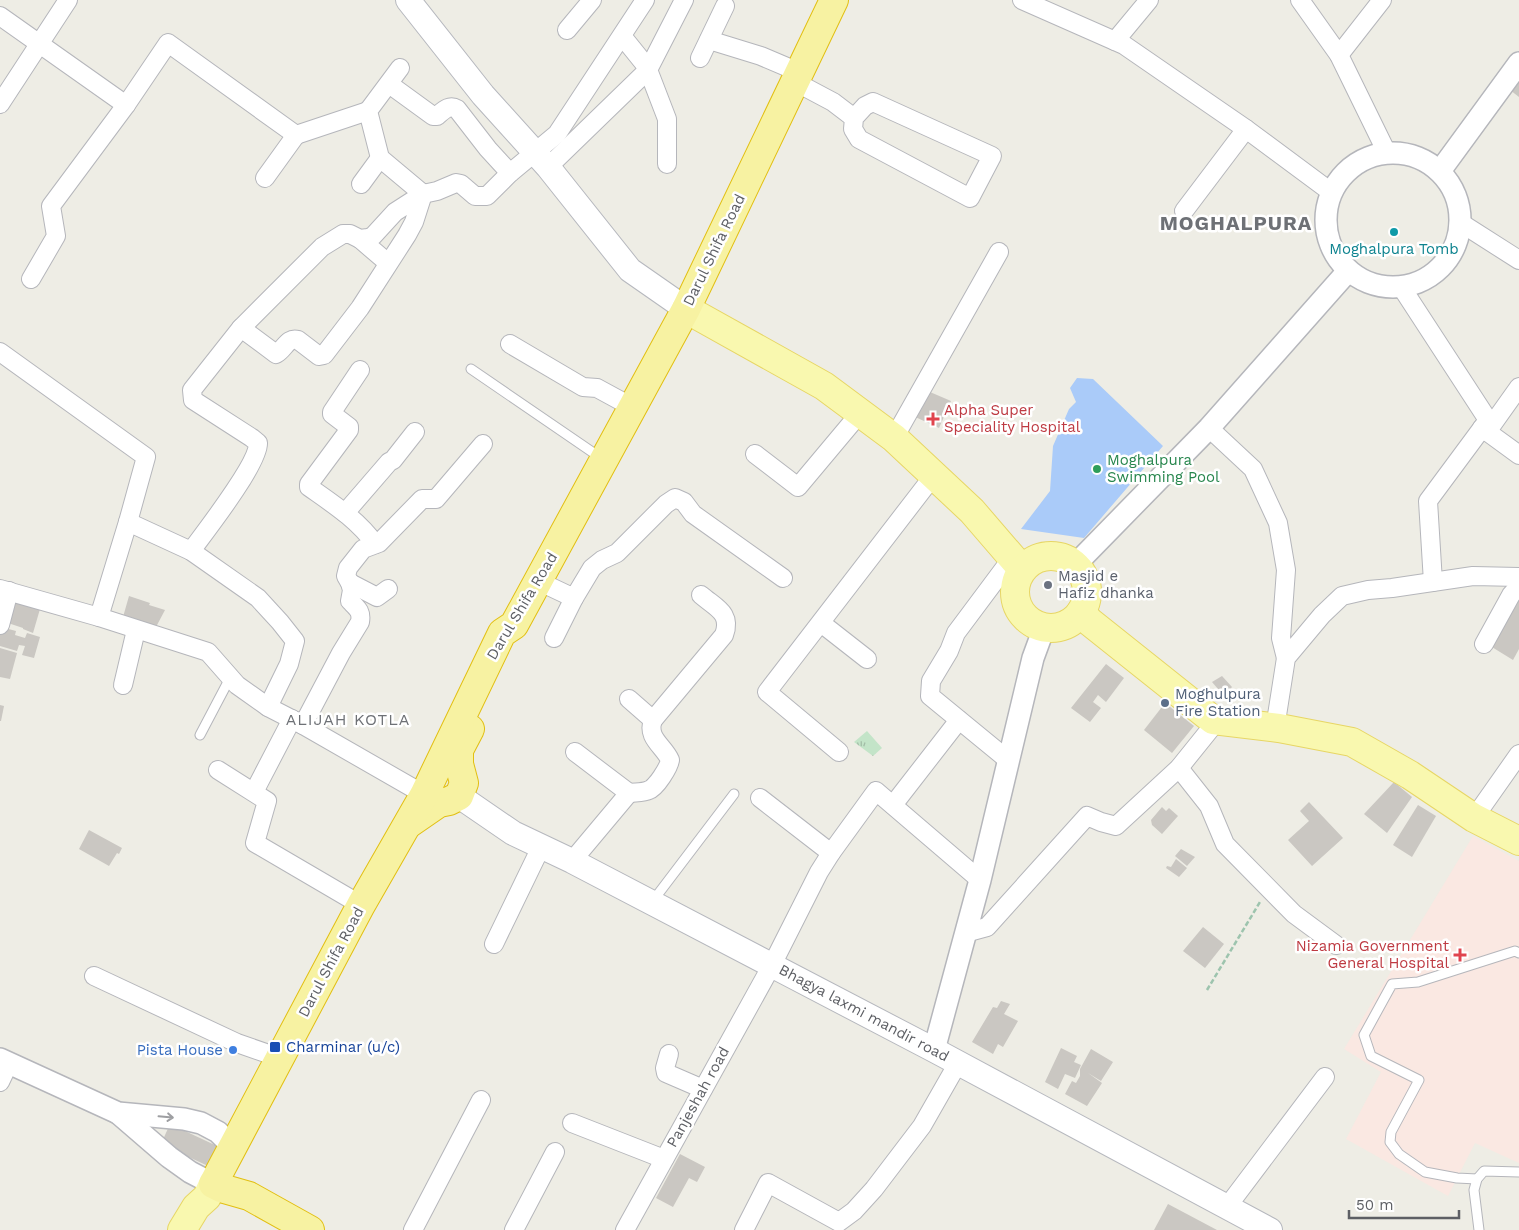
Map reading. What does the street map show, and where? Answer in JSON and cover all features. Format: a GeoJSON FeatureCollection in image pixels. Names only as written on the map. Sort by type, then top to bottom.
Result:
{"type":"FeatureCollection","features":[{"type":"Feature","properties":{"kind":"highway","name":"Darul Shifa Road"},"geometry":{"type":"LineString","coordinates":[[210,1190],[361,905],[406,825],[440,798],[464,783],[459,764],[459,750],[512,641],[514,625],[686,309],[799,78],[834,0]]}},
{"type":"Feature","properties":{"kind":"highway"},"geometry":{"type":"LineString","coordinates":[[232,1146],[240,1163],[249,1196]]}},
{"type":"Feature","properties":{"kind":"highway"},"geometry":{"type":"LineString","coordinates":[[210,1190],[222,1188],[249,1196],[310,1230]]}},
{"type":"Feature","properties":{"kind":"main road"},"geometry":{"type":"LineString","coordinates":[[408,0],[483,95],[542,160],[630,270],[686,309],[824,386],[894,438],[972,512],[1017,563],[1014,600],[1020,613],[1030,623],[1044,628],[1058,628],[1071,622],[1081,612],[1087,599],[1086,585],[1081,572],[1075,565],[1057,556],[1043,556],[1030,562],[1017,563]]}},
{"type":"Feature","properties":{"kind":"main road"},"geometry":{"type":"LineString","coordinates":[[1081,612],[1090,622],[1125,651],[1216,722],[1275,728],[1352,742],[1410,775],[1474,818],[1519,841]]}},
{"type":"Feature","properties":{"kind":"main road","name":"Bhagya laxmi mandir road"},"geometry":{"type":"LineString","coordinates":[[440,798],[572,861],[651,902],[934,1050],[1270,1230]]}},
{"type":"Feature","properties":{"kind":"main road"},"geometry":{"type":"LineString","coordinates":[[194,1230],[205,1212],[210,1190]]}},
{"type":"Feature","properties":{"kind":"main road","name":"Darul Shifa Road"},"geometry":{"type":"LineString","coordinates":[[182,1230],[196,1207],[210,1190]]}},
{"type":"Feature","properties":{"kind":"street"},"geometry":{"type":"LineString","coordinates":[[0,104],[68,0]]}},
{"type":"Feature","properties":{"kind":"street"},"geometry":{"type":"LineString","coordinates":[[567,30],[592,0]]}},
{"type":"Feature","properties":{"kind":"street"},"geometry":{"type":"LineString","coordinates":[[360,239],[373,236],[395,212],[423,194],[437,191],[456,183],[462,184],[475,196],[487,196],[510,173],[542,160],[648,70],[684,0]]}},
{"type":"Feature","properties":{"kind":"street"},"geometry":{"type":"LineString","coordinates":[[1022,0],[1124,45],[1246,129],[1331,192]]}},
{"type":"Feature","properties":{"kind":"street"},"geometry":{"type":"LineString","coordinates":[[1114,41],[1149,0]]}},
{"type":"Feature","properties":{"kind":"street"},"geometry":{"type":"LineString","coordinates":[[1300,0],[1339,55],[1387,153]]}},
{"type":"Feature","properties":{"kind":"street"},"geometry":{"type":"LineString","coordinates":[[1339,55],[1382,0]]}},
{"type":"Feature","properties":{"kind":"street"},"geometry":{"type":"LineString","coordinates":[[542,160],[643,1]]}},
{"type":"Feature","properties":{"kind":"street"},"geometry":{"type":"LineString","coordinates":[[700,58],[725,6]]}},
{"type":"Feature","properties":{"kind":"street"},"geometry":{"type":"LineString","coordinates":[[0,16],[126,105]]}},
{"type":"Feature","properties":{"kind":"street"},"geometry":{"type":"LineString","coordinates":[[622,36],[648,70],[667,119],[667,164]]}},
{"type":"Feature","properties":{"kind":"street"},"geometry":{"type":"LineString","coordinates":[[709,40],[761,56],[799,78],[854,118]]}},
{"type":"Feature","properties":{"kind":"street"},"geometry":{"type":"LineString","coordinates":[[31,279],[56,236],[51,206],[126,105],[168,43],[296,135]]}},
{"type":"Feature","properties":{"kind":"street"},"geometry":{"type":"LineString","coordinates":[[1440,171],[1519,64]]}},
{"type":"Feature","properties":{"kind":"street"},"geometry":{"type":"LineString","coordinates":[[266,178],[296,135],[368,111],[400,68]]}},
{"type":"Feature","properties":{"kind":"street"},"geometry":{"type":"LineString","coordinates":[[389,84],[433,116],[437,116],[448,107],[453,106],[510,173]]}},
{"type":"Feature","properties":{"kind":"street"},"geometry":{"type":"LineString","coordinates":[[873,102],[992,156],[970,198],[859,139],[853,129],[854,118],[865,106],[873,102]]}},
{"type":"Feature","properties":{"kind":"street"},"geometry":{"type":"LineString","coordinates":[[368,111],[380,158],[423,194]]}},
{"type":"Feature","properties":{"kind":"street"},"geometry":{"type":"LineString","coordinates":[[1184,211],[1246,129]]}},
{"type":"Feature","properties":{"kind":"street"},"geometry":{"type":"LineString","coordinates":[[1387,153],[1406,154],[1424,160],[1440,171],[1452,186],[1459,204],[1461,222],[1458,241],[1450,259],[1437,273],[1420,283],[1402,288],[1382,287],[1364,281],[1348,271],[1334,254],[1327,234],[1326,212],[1331,192],[1345,173],[1364,159],[1387,153]]}},
{"type":"Feature","properties":{"kind":"street"},"geometry":{"type":"LineString","coordinates":[[361,184],[380,158]]}},
{"type":"Feature","properties":{"kind":"street"},"geometry":{"type":"LineString","coordinates":[[241,328],[276,354],[281,352],[289,340],[294,339],[319,356],[324,355],[360,308],[414,222],[423,194]]}},
{"type":"Feature","properties":{"kind":"street"},"geometry":{"type":"LineString","coordinates":[[1461,222],[1519,260]]}},
{"type":"Feature","properties":{"kind":"street"},"geometry":{"type":"LineString","coordinates":[[191,551],[249,468],[258,449],[258,443],[252,438],[193,400],[192,390],[241,328],[322,247],[343,234],[350,234],[360,239],[388,263]]}},
{"type":"Feature","properties":{"kind":"street"},"geometry":{"type":"LineString","coordinates":[[894,438],[999,252]]}},
{"type":"Feature","properties":{"kind":"street"},"geometry":{"type":"LineString","coordinates":[[1075,565],[1209,428],[1348,271]]}},
{"type":"Feature","properties":{"kind":"street"},"geometry":{"type":"LineString","coordinates":[[1402,288],[1488,420],[1484,430]]}},
{"type":"Feature","properties":{"kind":"street"},"geometry":{"type":"LineString","coordinates":[[510,344],[583,387],[597,388],[632,407]]}},
{"type":"Feature","properties":{"kind":"street"},"geometry":{"type":"LineString","coordinates":[[0,352],[146,457],[99,617]]}},
{"type":"Feature","properties":{"kind":"street"},"geometry":{"type":"LineString","coordinates":[[360,370],[332,412],[349,427],[349,430],[309,484],[310,487],[345,513],[366,532],[375,544]]}},
{"type":"Feature","properties":{"kind":"street"},"geometry":{"type":"LineString","coordinates":[[1433,582],[1428,501],[1519,387]]}},
{"type":"Feature","properties":{"kind":"street"},"geometry":{"type":"LineString","coordinates":[[755,454],[798,487],[860,413]]}},
{"type":"Feature","properties":{"kind":"street"},"geometry":{"type":"LineString","coordinates":[[1209,428],[1253,469],[1278,523],[1286,570],[1281,638],[1286,658],[1275,728]]}},
{"type":"Feature","properties":{"kind":"street"},"geometry":{"type":"LineString","coordinates":[[1484,430],[1519,455]]}},
{"type":"Feature","properties":{"kind":"street"},"geometry":{"type":"LineString","coordinates":[[345,513],[389,462],[393,460],[415,432]]}},
{"type":"Feature","properties":{"kind":"street"},"geometry":{"type":"LineString","coordinates":[[254,792],[360,622],[360,611],[350,601],[352,590],[346,576],[348,568],[363,549],[379,543],[422,499],[436,499],[483,444]]}},
{"type":"Feature","properties":{"kind":"street"},"geometry":{"type":"LineString","coordinates":[[838,752],[767,692],[934,475]]}},
{"type":"Feature","properties":{"kind":"street"},"geometry":{"type":"LineString","coordinates":[[554,638],[574,598],[592,568],[616,552],[666,504],[675,498],[684,502],[693,514],[783,578]]}},
{"type":"Feature","properties":{"kind":"street"},"geometry":{"type":"LineString","coordinates":[[128,522],[191,551],[258,598],[295,641],[289,664],[268,707]]}},
{"type":"Feature","properties":{"kind":"street"},"geometry":{"type":"LineString","coordinates":[[1008,760],[930,696],[931,681],[949,651],[956,634],[1017,563]]}},
{"type":"Feature","properties":{"kind":"street"},"geometry":{"type":"LineString","coordinates":[[1286,658],[1322,615],[1342,596],[1368,590],[1473,576],[1519,577],[1484,644]]}},
{"type":"Feature","properties":{"kind":"street"},"geometry":{"type":"LineString","coordinates":[[538,581],[574,598]]}},
{"type":"Feature","properties":{"kind":"street"},"geometry":{"type":"LineString","coordinates":[[350,583],[377,597],[388,589]]}},
{"type":"Feature","properties":{"kind":"street"},"geometry":{"type":"LineString","coordinates":[[0,625],[4,590],[99,617],[208,652],[237,685],[268,707],[440,798]]}},
{"type":"Feature","properties":{"kind":"street"},"geometry":{"type":"LineString","coordinates":[[572,861],[628,794],[648,791],[653,788],[669,766],[670,760],[668,756],[651,732],[653,720],[724,635],[728,625],[726,615],[701,595]]}},
{"type":"Feature","properties":{"kind":"street"},"geometry":{"type":"LineString","coordinates":[[820,623],[867,659]]}},
{"type":"Feature","properties":{"kind":"street"},"geometry":{"type":"LineString","coordinates":[[934,1050],[980,880],[1033,658],[1044,628]]}},
{"type":"Feature","properties":{"kind":"street"},"geometry":{"type":"LineString","coordinates":[[123,685],[136,630]]}},
{"type":"Feature","properties":{"kind":"street"},"geometry":{"type":"LineString","coordinates":[[629,699],[653,720]]}},
{"type":"Feature","properties":{"kind":"street"},"geometry":{"type":"LineString","coordinates":[[959,720],[893,805],[980,880]]}},
{"type":"Feature","properties":{"kind":"street"},"geometry":{"type":"LineString","coordinates":[[966,933],[987,926],[1087,816],[1116,826],[1179,768],[1216,722]]}},
{"type":"Feature","properties":{"kind":"street"},"geometry":{"type":"LineString","coordinates":[[576,752],[628,794]]}},
{"type":"Feature","properties":{"kind":"street"},"geometry":{"type":"LineString","coordinates":[[1474,818],[1519,754]]}},
{"type":"Feature","properties":{"kind":"street"},"geometry":{"type":"LineString","coordinates":[[1179,768],[1209,806],[1225,844],[1294,914],[1336,945]]}},
{"type":"Feature","properties":{"kind":"street"},"geometry":{"type":"LineString","coordinates":[[218,770],[267,801],[255,843],[361,905]]}},
{"type":"Feature","properties":{"kind":"street","name":"Panjeshah road"},"geometry":{"type":"LineString","coordinates":[[625,1230],[772,965],[831,853],[876,791],[893,805]]}},
{"type":"Feature","properties":{"kind":"street"},"geometry":{"type":"LineString","coordinates":[[760,798],[831,853]]}},
{"type":"Feature","properties":{"kind":"street"},"geometry":{"type":"LineString","coordinates":[[494,944],[541,847]]}},
{"type":"Feature","properties":{"kind":"street"},"geometry":{"type":"LineString","coordinates":[[94,976],[237,1043],[280,1058]]}},
{"type":"Feature","properties":{"kind":"street"},"geometry":{"type":"LineString","coordinates":[[669,1054],[665,1068],[666,1073],[702,1089]]}},
{"type":"Feature","properties":{"kind":"street"},"geometry":{"type":"LineString","coordinates":[[0,1082],[4,1061],[118,1113],[210,1190]]}},
{"type":"Feature","properties":{"kind":"street"},"geometry":{"type":"LineString","coordinates":[[744,1230],[768,1183],[840,1222],[854,1211],[874,1189],[922,1126],[958,1063]]}},
{"type":"Feature","properties":{"kind":"street"},"geometry":{"type":"LineString","coordinates":[[1228,1207],[1325,1077]]}},
{"type":"Feature","properties":{"kind":"street"},"geometry":{"type":"LineString","coordinates":[[414,1230],[482,1100]]}},
{"type":"Feature","properties":{"kind":"street"},"geometry":{"type":"LineString","coordinates":[[118,1113],[184,1119],[201,1123],[218,1132],[232,1146]]}},
{"type":"Feature","properties":{"kind":"street"},"geometry":{"type":"LineString","coordinates":[[572,1123],[664,1159]]}},
{"type":"Feature","properties":{"kind":"street"},"geometry":{"type":"LineString","coordinates":[[514,1230],[555,1152]]}},
{"type":"Feature","properties":{"kind":"lane"},"geometry":{"type":"LineString","coordinates":[[471,369],[604,459]]}},
{"type":"Feature","properties":{"kind":"lane"},"geometry":{"type":"LineString","coordinates":[[200,735],[230,678]]}},
{"type":"Feature","properties":{"kind":"lane"},"geometry":{"type":"LineString","coordinates":[[651,902],[734,794]]}},
{"type":"Feature","properties":{"kind":"lane"},"geometry":{"type":"LineString","coordinates":[[1476,1179],[1457,1178],[1425,1172],[1399,1154],[1390,1142],[1392,1132],[1420,1080],[1371,1056],[1364,1035],[1392,984],[1418,982],[1515,951],[1519,953]]}},
{"type":"Feature","properties":{"kind":"lane"},"geometry":{"type":"LineString","coordinates":[[1479,1230],[1474,1190],[1476,1179],[1484,1171],[1519,1172]]}},
{"type":"Feature","properties":{"kind":"path"},"geometry":{"type":"LineString","coordinates":[[1207,990],[1268,889]]}},
{"type":"Feature","properties":{"kind":"shaded area","name":"Nizamia Government General Hospital"},"geometry":{"type":"Polygon","coordinates":[[[1473,836],[1519,861],[1519,1163],[1475,1143],[1448,1196],[1346,1139],[1381,1072],[1344,1049],[1473,836]]]}},
{"type":"Feature","properties":{"kind":"green space"},"geometry":{"type":"Polygon","coordinates":[[[867,731],[882,748],[873,756],[854,742],[867,731]]]}},
{"type":"Feature","properties":{"kind":"water","name":"Moghalpura Swimming Pool"},"geometry":{"type":"Polygon","coordinates":[[[1077,378],[1093,379],[1163,446],[1084,538],[1021,529],[1050,491],[1053,446],[1069,409],[1076,402],[1070,388],[1077,378]]]}},
{"type":"Feature","properties":{"kind":"building"},"geometry":{"type":"Polygon","coordinates":[[[1519,79],[1519,97],[1510,90],[1519,79]]]}},
{"type":"Feature","properties":{"kind":"building"},"geometry":{"type":"Polygon","coordinates":[[[923,389],[951,401],[939,428],[911,415],[923,389]]]}},
{"type":"Feature","properties":{"kind":"building"},"geometry":{"type":"Polygon","coordinates":[[[1519,593],[1519,649],[1513,660],[1487,644],[1519,593]]]}},
{"type":"Feature","properties":{"kind":"building"},"geometry":{"type":"Polygon","coordinates":[[[129,596],[165,610],[156,627],[123,617],[129,596]]]}},
{"type":"Feature","properties":{"kind":"building"},"geometry":{"type":"Polygon","coordinates":[[[11,601],[40,609],[33,633],[2,621],[11,601]]]}},
{"type":"Feature","properties":{"kind":"building"},"geometry":{"type":"Polygon","coordinates":[[[1,627],[16,631],[15,635],[25,638],[27,633],[40,637],[34,658],[22,655],[25,646],[19,645],[17,651],[0,646],[1,627]]]}},
{"type":"Feature","properties":{"kind":"building"},"geometry":{"type":"Polygon","coordinates":[[[0,648],[17,653],[10,679],[0,677],[0,648]]]}},
{"type":"Feature","properties":{"kind":"building"},"geometry":{"type":"Polygon","coordinates":[[[1106,664],[1124,678],[1106,702],[1098,695],[1093,702],[1101,708],[1090,722],[1071,708],[1106,664]]]}},
{"type":"Feature","properties":{"kind":"building"},"geometry":{"type":"Polygon","coordinates":[[[1222,676],[1232,687],[1224,696],[1212,682],[1222,676]]]}},
{"type":"Feature","properties":{"kind":"building"},"geometry":{"type":"Polygon","coordinates":[[[1165,703],[1194,726],[1172,753],[1144,730],[1165,703]]]}},
{"type":"Feature","properties":{"kind":"building"},"geometry":{"type":"Polygon","coordinates":[[[0,705],[4,706],[1,721],[0,721],[0,705]]]}},
{"type":"Feature","properties":{"kind":"building"},"geometry":{"type":"Polygon","coordinates":[[[1394,782],[1412,797],[1387,833],[1364,814],[1394,782]]]}},
{"type":"Feature","properties":{"kind":"building"},"geometry":{"type":"Polygon","coordinates":[[[1309,802],[1343,838],[1312,866],[1288,840],[1309,821],[1300,811],[1309,802]]]}},
{"type":"Feature","properties":{"kind":"building"},"geometry":{"type":"Polygon","coordinates":[[[1418,805],[1436,816],[1412,857],[1393,845],[1418,805]]]}},
{"type":"Feature","properties":{"kind":"building"},"geometry":{"type":"Polygon","coordinates":[[[1162,807],[1166,811],[1169,808],[1178,816],[1162,834],[1152,825],[1151,820],[1162,807]]]}},
{"type":"Feature","properties":{"kind":"building"},"geometry":{"type":"Polygon","coordinates":[[[89,830],[122,848],[109,866],[79,849],[89,830]]]}},
{"type":"Feature","properties":{"kind":"building"},"geometry":{"type":"Polygon","coordinates":[[[1181,849],[1195,857],[1187,866],[1175,856],[1181,849]]]}},
{"type":"Feature","properties":{"kind":"building"},"geometry":{"type":"Polygon","coordinates":[[[1176,859],[1187,868],[1179,877],[1166,868],[1167,866],[1171,867],[1176,859]]]}},
{"type":"Feature","properties":{"kind":"building"},"geometry":{"type":"Polygon","coordinates":[[[1203,927],[1224,944],[1205,968],[1183,951],[1203,927]]]}},
{"type":"Feature","properties":{"kind":"building"},"geometry":{"type":"Polygon","coordinates":[[[1001,1001],[1010,1004],[1004,1014],[1018,1021],[1003,1047],[998,1044],[993,1054],[972,1042],[993,1007],[997,1008],[1001,1001]]]}},
{"type":"Feature","properties":{"kind":"building"},"geometry":{"type":"Polygon","coordinates":[[[1061,1048],[1077,1056],[1074,1062],[1081,1065],[1075,1078],[1065,1074],[1058,1089],[1045,1082],[1061,1048]]]}},
{"type":"Feature","properties":{"kind":"building"},"geometry":{"type":"Polygon","coordinates":[[[1091,1049],[1113,1062],[1101,1081],[1088,1073],[1102,1083],[1087,1106],[1065,1094],[1072,1081],[1076,1083],[1080,1076],[1080,1069],[1091,1049]]]}},
{"type":"Feature","properties":{"kind":"building"},"geometry":{"type":"Polygon","coordinates":[[[170,1124],[217,1146],[208,1166],[161,1144],[170,1124]]]}},
{"type":"Feature","properties":{"kind":"building"},"geometry":{"type":"Polygon","coordinates":[[[680,1154],[705,1167],[697,1182],[689,1178],[673,1207],[656,1198],[680,1154]]]}},
{"type":"Feature","properties":{"kind":"building"},"geometry":{"type":"Polygon","coordinates":[[[1168,1204],[1217,1230],[1154,1230],[1168,1204]]]}},
{"type":"Feature","properties":{"kind":"place","name":"Moghalpura Tomb"},"geometry":{"type":"Point","coordinates":[1394,232]}},
{"type":"Feature","properties":{"kind":"place","name":"Alpha Super Speciality Hospital"},"geometry":{"type":"Point","coordinates":[933,419]}},
{"type":"Feature","properties":{"kind":"place","name":"Moghalpura Swimming Pool"},"geometry":{"type":"Point","coordinates":[1097,469]}},
{"type":"Feature","properties":{"kind":"place","name":"Masjid e Hafiz dhanka"},"geometry":{"type":"Point","coordinates":[1048,585]}},
{"type":"Feature","properties":{"kind":"place","name":"Moghulpura Fire Station"},"geometry":{"type":"Point","coordinates":[1165,703]}},
{"type":"Feature","properties":{"kind":"place","name":"Nizamia Government General Hospital"},"geometry":{"type":"Point","coordinates":[1460,955]}},
{"type":"Feature","properties":{"kind":"place","name":"Charminar (u/c)"},"geometry":{"type":"Point","coordinates":[275,1047]}},
{"type":"Feature","properties":{"kind":"place","name":"Pista House"},"geometry":{"type":"Point","coordinates":[233,1050]}},
{"type":"Feature","properties":{"kind":"district","name":"MOGHALPURA"},"geometry":{"type":"Point","coordinates":[1236,223]}},
{"type":"Feature","properties":{"kind":"district","name":"ALIJAH KOTLA"},"geometry":{"type":"Point","coordinates":[348,719]}}]}
